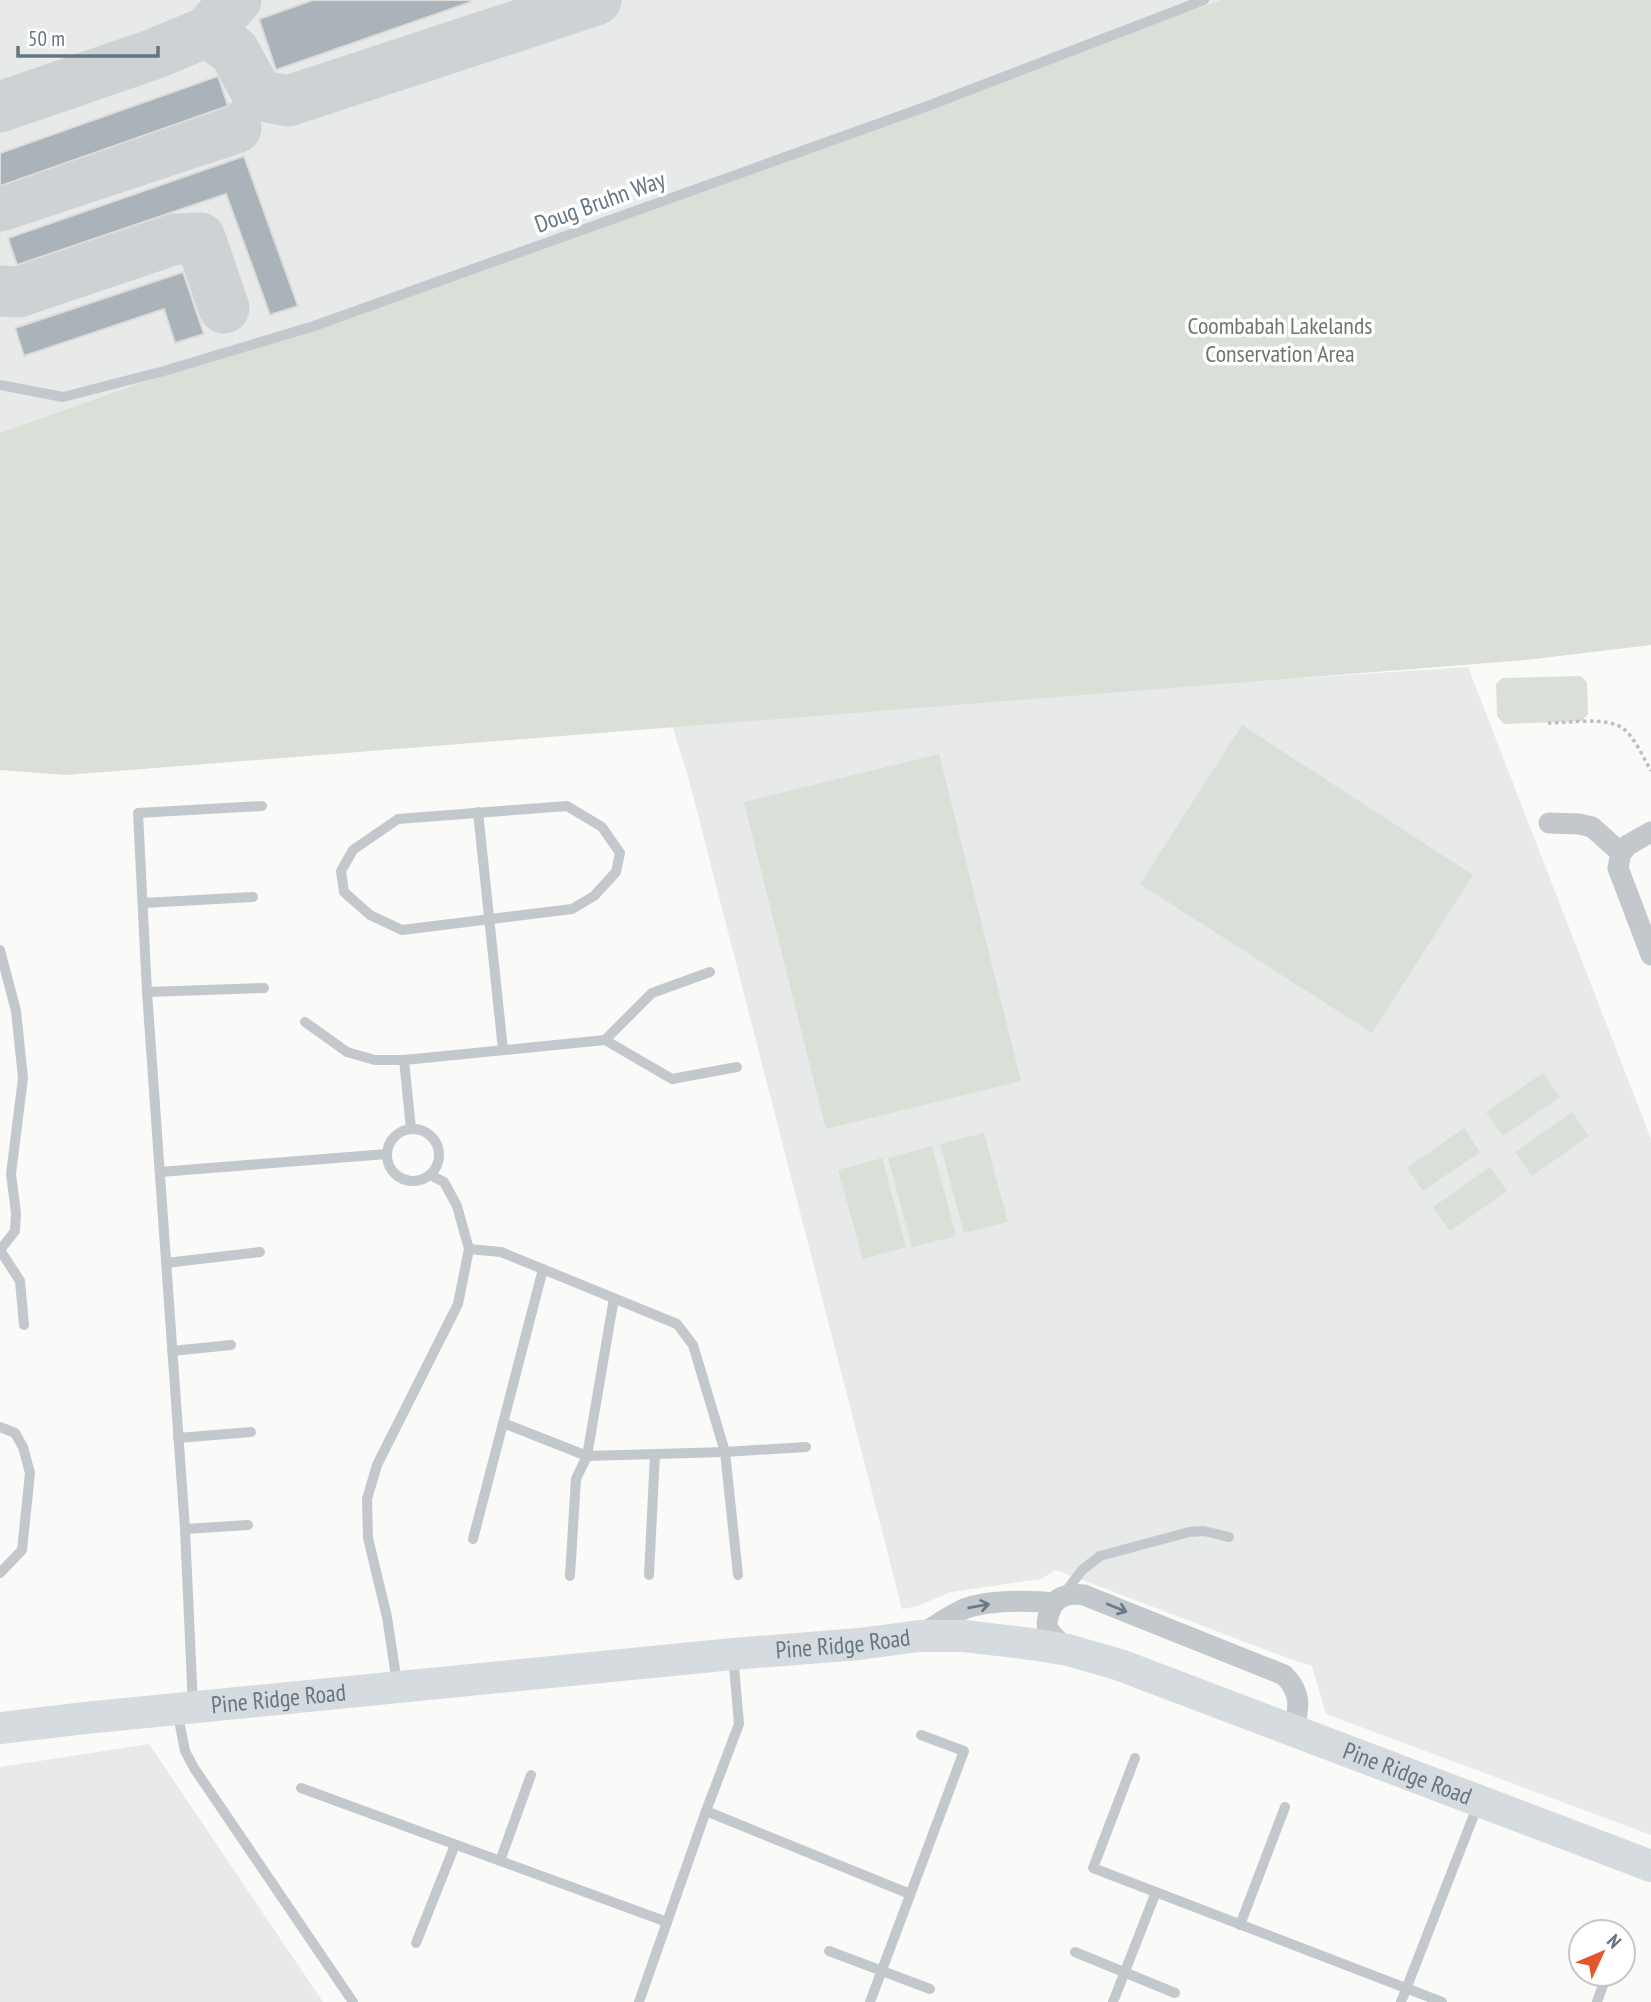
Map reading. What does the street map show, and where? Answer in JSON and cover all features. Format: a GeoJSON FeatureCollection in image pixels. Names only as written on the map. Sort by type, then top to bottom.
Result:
{"type":"FeatureCollection","features":[{"type":"Feature","properties":{"kind":"street"},"geometry":{"type":"LineString","coordinates":[[1549,824],[1579,824],[1591,827],[1621,853]]}},
{"type":"Feature","properties":{"kind":"street"},"geometry":{"type":"LineString","coordinates":[[1651,832],[1628,845],[1621,853],[1618,868],[1651,955]]}},
{"type":"Feature","properties":{"kind":"street"},"geometry":{"type":"LineString","coordinates":[[919,1636],[965,1609],[979,1605],[1084,1595],[1284,1675],[1297,1693],[1299,1707],[1294,1731]]}},
{"type":"Feature","properties":{"kind":"street"},"geometry":{"type":"LineString","coordinates":[[1058,1599],[1047,1621],[1049,1630],[1068,1650]]}},
{"type":"Feature","properties":{"kind":"street","name":"Pine Ridge Road"},"geometry":{"type":"LineString","coordinates":[[0,1728],[919,1636],[964,1636],[1068,1650],[1120,1665],[1651,1866]]}},
{"type":"Feature","properties":{"kind":"lane","name":"Doug Bruhn Way"},"geometry":{"type":"LineString","coordinates":[[0,385],[63,397],[164,371],[314,326],[925,107],[1204,0]]}},
{"type":"Feature","properties":{"kind":"lane"},"geometry":{"type":"LineString","coordinates":[[262,806],[138,813],[147,992],[185,1529],[185,1751],[353,2002]]}},
{"type":"Feature","properties":{"kind":"lane"},"geometry":{"type":"LineString","coordinates":[[567,806],[602,827],[620,853],[616,872],[594,896],[572,909],[489,920],[402,930],[370,915],[344,892],[341,871],[353,850],[398,819],[567,806]]}},
{"type":"Feature","properties":{"kind":"lane"},"geometry":{"type":"LineString","coordinates":[[478,812],[503,1050]]}},
{"type":"Feature","properties":{"kind":"lane"},"geometry":{"type":"LineString","coordinates":[[142,903],[253,897]]}},
{"type":"Feature","properties":{"kind":"lane"},"geometry":{"type":"LineString","coordinates":[[0,950],[16,1011],[23,1078],[11,1174],[16,1213],[15,1231],[0,1250],[20,1281],[24,1325]]}},
{"type":"Feature","properties":{"kind":"lane"},"geometry":{"type":"LineString","coordinates":[[605,1040],[652,993],[710,972]]}},
{"type":"Feature","properties":{"kind":"lane"},"geometry":{"type":"LineString","coordinates":[[147,992],[264,988]]}},
{"type":"Feature","properties":{"kind":"lane"},"geometry":{"type":"LineString","coordinates":[[305,1022],[347,1052],[375,1060],[404,1060],[605,1040],[672,1079],[737,1067]]}},
{"type":"Feature","properties":{"kind":"lane"},"geometry":{"type":"LineString","coordinates":[[404,1060],[411,1129]]}},
{"type":"Feature","properties":{"kind":"lane"},"geometry":{"type":"LineString","coordinates":[[411,1129],[427,1133],[434,1139],[439,1150],[436,1167],[430,1175],[414,1182],[405,1180],[391,1170],[387,1154],[394,1137],[411,1129]]}},
{"type":"Feature","properties":{"kind":"lane"},"geometry":{"type":"LineString","coordinates":[[160,1172],[387,1154]]}},
{"type":"Feature","properties":{"kind":"lane"},"geometry":{"type":"LineString","coordinates":[[397,1687],[392,1643],[368,1538],[367,1499],[377,1465],[458,1304],[469,1249],[457,1206],[444,1182],[430,1175]]}},
{"type":"Feature","properties":{"kind":"lane"},"geometry":{"type":"LineString","coordinates":[[469,1249],[501,1252],[677,1324],[693,1345],[725,1452],[738,1575]]}},
{"type":"Feature","properties":{"kind":"lane"},"geometry":{"type":"LineString","coordinates":[[166,1263],[260,1252]]}},
{"type":"Feature","properties":{"kind":"lane"},"geometry":{"type":"LineString","coordinates":[[473,1539],[543,1269]]}},
{"type":"Feature","properties":{"kind":"lane"},"geometry":{"type":"LineString","coordinates":[[570,1576],[576,1479],[587,1456],[614,1298]]}},
{"type":"Feature","properties":{"kind":"lane"},"geometry":{"type":"LineString","coordinates":[[172,1350],[231,1345]]}},
{"type":"Feature","properties":{"kind":"lane"},"geometry":{"type":"LineString","coordinates":[[503,1423],[587,1456],[806,1447]]}},
{"type":"Feature","properties":{"kind":"lane"},"geometry":{"type":"LineString","coordinates":[[0,1427],[15,1433],[23,1447],[30,1473],[22,1550],[0,1573]]}},
{"type":"Feature","properties":{"kind":"lane"},"geometry":{"type":"LineString","coordinates":[[178,1438],[251,1432]]}},
{"type":"Feature","properties":{"kind":"lane"},"geometry":{"type":"LineString","coordinates":[[649,1575],[655,1454]]}},
{"type":"Feature","properties":{"kind":"lane"},"geometry":{"type":"LineString","coordinates":[[185,1529],[248,1525]]}},
{"type":"Feature","properties":{"kind":"lane"},"geometry":{"type":"LineString","coordinates":[[1058,1599],[1082,1570],[1100,1556],[1189,1532],[1204,1531],[1229,1537]]}},
{"type":"Feature","properties":{"kind":"lane"},"geometry":{"type":"LineString","coordinates":[[639,2002],[739,1724],[733,1654]]}},
{"type":"Feature","properties":{"kind":"lane"},"geometry":{"type":"LineString","coordinates":[[870,2002],[964,1751],[921,1735]]}},
{"type":"Feature","properties":{"kind":"lane"},"geometry":{"type":"LineString","coordinates":[[1135,1758],[1093,1868],[1442,2002]]}},
{"type":"Feature","properties":{"kind":"lane"},"geometry":{"type":"LineString","coordinates":[[500,1861],[531,1775]]}},
{"type":"Feature","properties":{"kind":"lane"},"geometry":{"type":"LineString","coordinates":[[301,1788],[667,1922]]}},
{"type":"Feature","properties":{"kind":"lane"},"geometry":{"type":"LineString","coordinates":[[1401,2002],[1479,1800]]}},
{"type":"Feature","properties":{"kind":"lane"},"geometry":{"type":"LineString","coordinates":[[1240,1925],[1285,1807]]}},
{"type":"Feature","properties":{"kind":"lane"},"geometry":{"type":"LineString","coordinates":[[706,1811],[910,1894]]}},
{"type":"Feature","properties":{"kind":"lane"},"geometry":{"type":"LineString","coordinates":[[416,1943],[455,1845]]}},
{"type":"Feature","properties":{"kind":"lane"},"geometry":{"type":"LineString","coordinates":[[1113,2002],[1156,1892]]}},
{"type":"Feature","properties":{"kind":"lane"},"geometry":{"type":"LineString","coordinates":[[830,1951],[930,1989]]}},
{"type":"Feature","properties":{"kind":"lane"},"geometry":{"type":"LineString","coordinates":[[1074,1952],[1175,1993]]}},
{"type":"Feature","properties":{"kind":"path"},"geometry":{"type":"LineString","coordinates":[[1548,723],[1603,722],[1618,725],[1633,740],[1651,771]]}},
{"type":"Feature","properties":{"kind":"shaded area"},"geometry":{"type":"Polygon","coordinates":[[[0,0],[1255,0],[0,447],[0,0]]]}},
{"type":"Feature","properties":{"kind":"shaded area"},"geometry":{"type":"Polygon","coordinates":[[[1468,667],[1651,1139],[1651,1835],[1326,1714],[1312,1666],[1056,1570],[1041,1579],[951,1592],[918,1606],[902,1609],[688,776],[670,719],[1468,667]]]}},
{"type":"Feature","properties":{"kind":"shaded area"},"geometry":{"type":"Polygon","coordinates":[[[149,1744],[323,2002],[0,2002],[0,1767],[149,1744]]]}},
{"type":"Feature","properties":{"kind":"green space","name":"Coombabah Lakelands Conservation Area"},"geometry":{"type":"Polygon","coordinates":[[[1222,0],[1651,0],[1651,645],[1526,660],[66,775],[0,770],[0,433],[1222,0]]]}},
{"type":"Feature","properties":{"kind":"green space"},"geometry":{"type":"Polygon","coordinates":[[[1580,676],[1587,682],[1588,714],[1582,721],[1504,724],[1497,716],[1496,684],[1502,678],[1580,676]]]}},
{"type":"Feature","properties":{"kind":"green space"},"geometry":{"type":"Polygon","coordinates":[[[1242,725],[1473,875],[1372,1033],[1140,884],[1242,725]]]}},
{"type":"Feature","properties":{"kind":"green space"},"geometry":{"type":"Polygon","coordinates":[[[939,754],[1021,1081],[826,1129],[744,802],[939,754]]]}},
{"type":"Feature","properties":{"kind":"green space"},"geometry":{"type":"Polygon","coordinates":[[[1543,1073],[1560,1097],[1503,1136],[1486,1112],[1543,1073]]]}},
{"type":"Feature","properties":{"kind":"green space"},"geometry":{"type":"Polygon","coordinates":[[[1572,1112],[1589,1136],[1532,1176],[1515,1152],[1572,1112]]]}},
{"type":"Feature","properties":{"kind":"green space"},"geometry":{"type":"Polygon","coordinates":[[[1464,1128],[1480,1152],[1423,1191],[1407,1168],[1464,1128]]]}},
{"type":"Feature","properties":{"kind":"green space"},"geometry":{"type":"Polygon","coordinates":[[[984,1133],[1008,1222],[964,1233],[940,1144],[984,1133]]]}},
{"type":"Feature","properties":{"kind":"green space"},"geometry":{"type":"Polygon","coordinates":[[[932,1146],[956,1236],[912,1247],[888,1158],[932,1146]]]}},
{"type":"Feature","properties":{"kind":"green space"},"geometry":{"type":"Polygon","coordinates":[[[882,1158],[906,1247],[863,1259],[838,1170],[882,1158]]]}},
{"type":"Feature","properties":{"kind":"green space"},"geometry":{"type":"Polygon","coordinates":[[[1490,1167],[1507,1191],[1450,1231],[1433,1207],[1490,1167]]]}},
{"type":"Feature","properties":{"kind":"building"},"geometry":{"type":"Polygon","coordinates":[[[313,0],[471,2],[276,70],[259,19],[313,0]]]}},
{"type":"Feature","properties":{"kind":"building"},"geometry":{"type":"Polygon","coordinates":[[[218,76],[228,106],[0,186],[0,153],[218,76]]]}},
{"type":"Feature","properties":{"kind":"building"},"geometry":{"type":"Polygon","coordinates":[[[244,156],[298,306],[270,315],[226,194],[17,265],[8,238],[244,156]]]}},
{"type":"Feature","properties":{"kind":"building"},"geometry":{"type":"Polygon","coordinates":[[[183,272],[204,334],[175,343],[164,309],[24,356],[15,328],[183,272]]]}},
{"type":"Feature","properties":{"kind":"taxiway"},"geometry":{"type":"LineString","coordinates":[[0,107],[154,54],[207,32],[236,0]]}},
{"type":"Feature","properties":{"kind":"taxiway"},"geometry":{"type":"LineString","coordinates":[[207,32],[234,51],[258,95],[288,101],[596,0]]}},
{"type":"Feature","properties":{"kind":"taxiway"},"geometry":{"type":"LineString","coordinates":[[0,206],[236,128]]}},
{"type":"Feature","properties":{"kind":"taxiway"},"geometry":{"type":"LineString","coordinates":[[0,291],[18,292],[175,239],[200,238],[224,308]]}}]}
